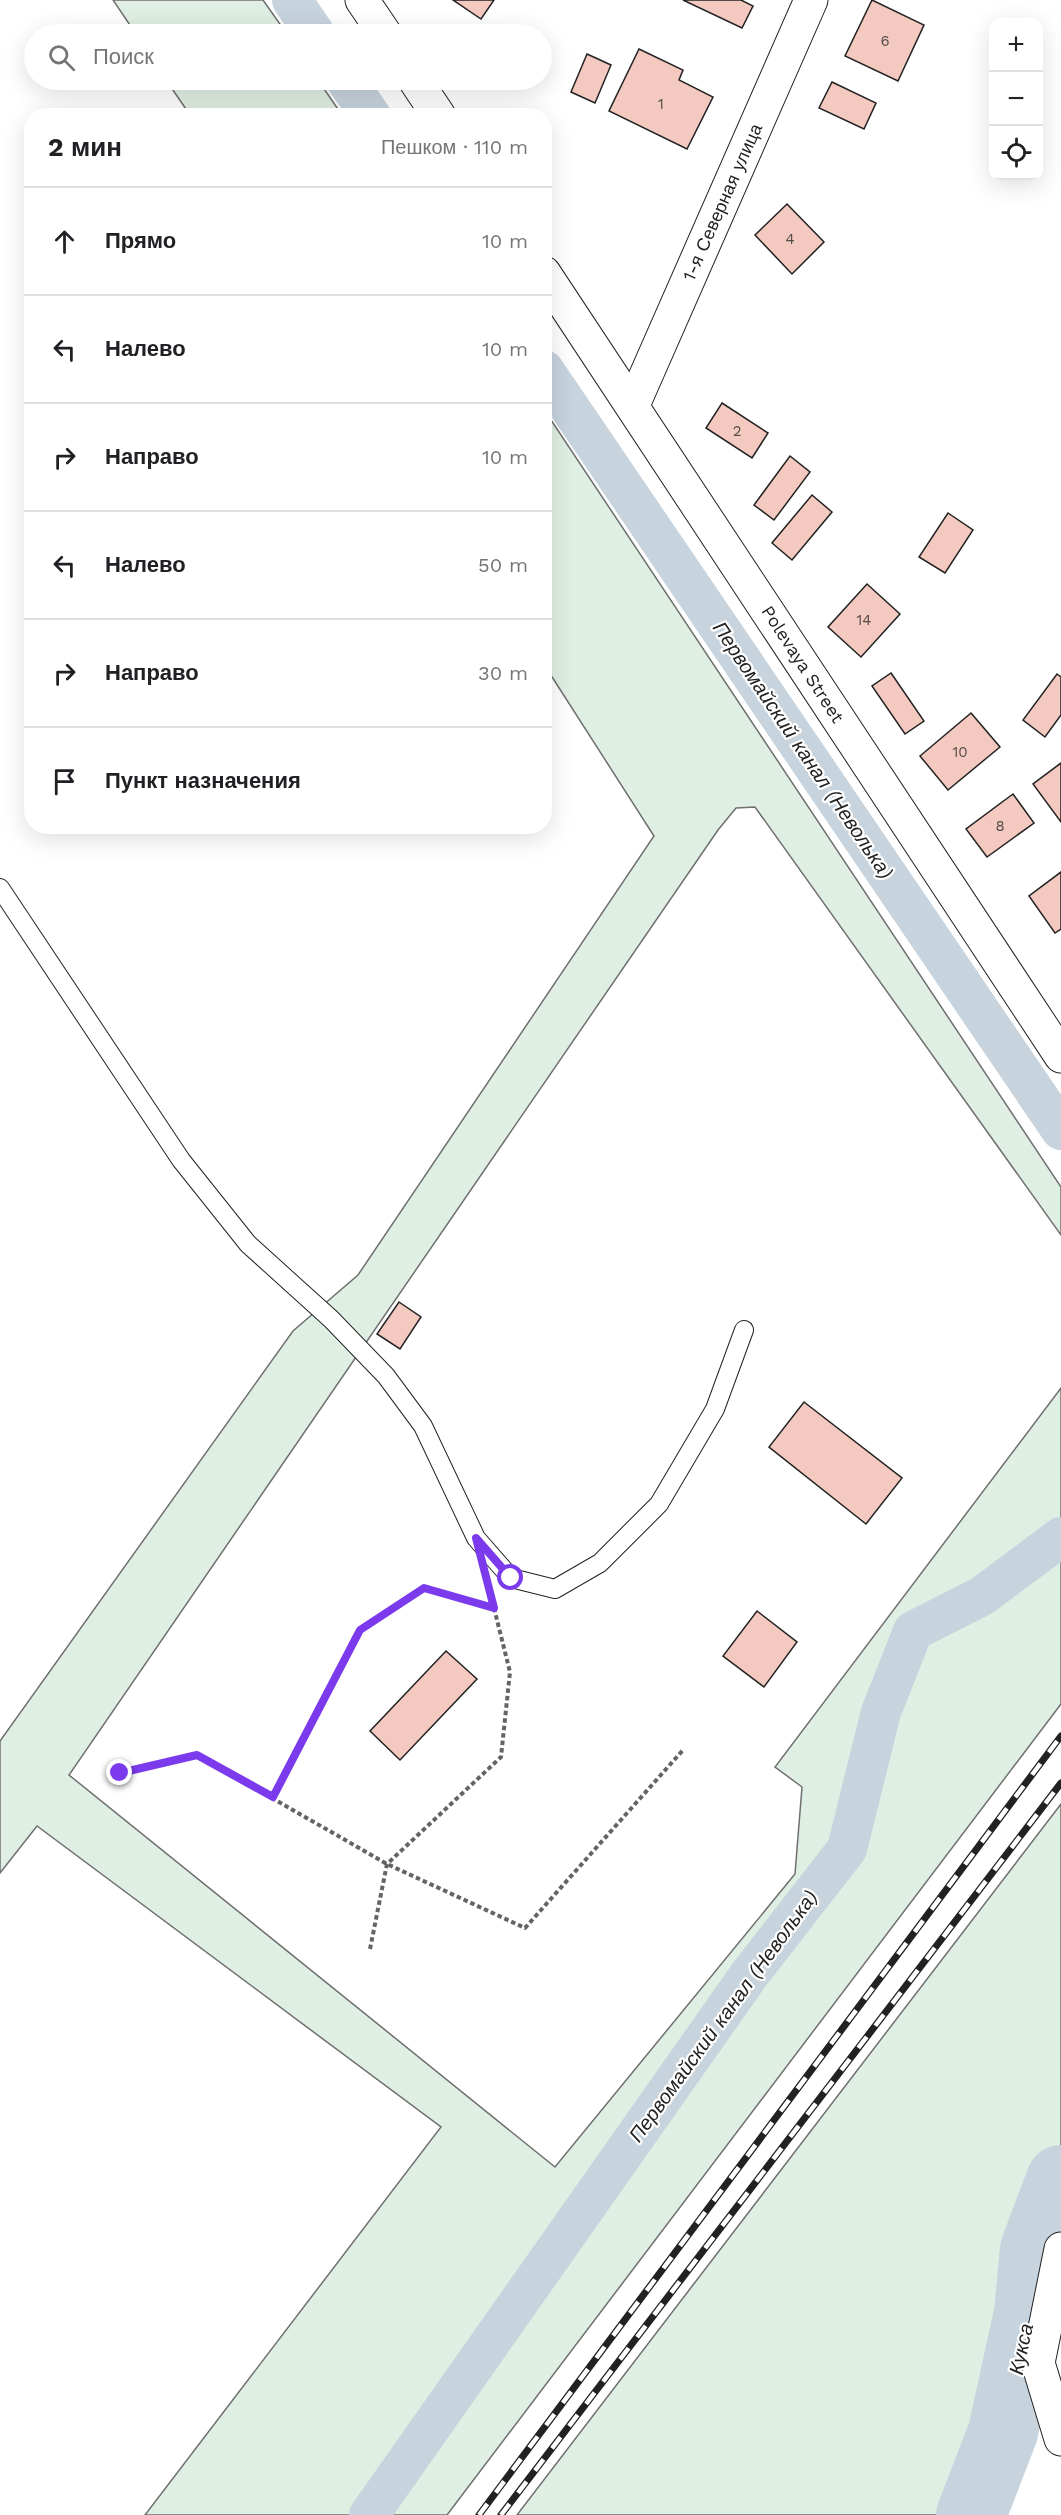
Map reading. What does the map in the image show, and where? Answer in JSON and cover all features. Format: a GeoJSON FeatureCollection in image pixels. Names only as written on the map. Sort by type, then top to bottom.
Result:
{"type":"FeatureCollection","features":[{"type":"Feature","properties":{"kind":"street"},"geometry":{"type":"LineString","coordinates":[[362,0],[378,24]]}},
{"type":"Feature","properties":{"kind":"street","name":"1-я Северная улица"},"geometry":{"type":"LineString","coordinates":[[633,405],[811,0]]}},
{"type":"Feature","properties":{"kind":"street"},"geometry":{"type":"LineString","coordinates":[[422,90],[434,108]]}},
{"type":"Feature","properties":{"kind":"street","name":"Polevaya Street"},"geometry":{"type":"LineString","coordinates":[[552,285],[1061,1056]]}},
{"type":"Feature","properties":{"kind":"street"},"geometry":{"type":"LineString","coordinates":[[1061,2249],[1038,2363],[1061,2439]]}},
{"type":"Feature","properties":{"kind":"lane"},"geometry":{"type":"LineString","coordinates":[[0,888],[188,1169],[248,1244],[331,1319],[386,1376],[423,1426],[476,1538],[511,1578],[555,1589],[600,1563],[659,1504],[715,1409],[744,1330]]}},
{"type":"Feature","properties":{"kind":"path"},"geometry":{"type":"LineString","coordinates":[[273,1797],[360,1630],[424,1588],[494,1608]]}},
{"type":"Feature","properties":{"kind":"path"},"geometry":{"type":"LineString","coordinates":[[370,1950],[387,1864],[501,1757],[510,1672],[491,1598]]}},
{"type":"Feature","properties":{"kind":"path"},"geometry":{"type":"LineString","coordinates":[[120,1773],[197,1755],[387,1864],[525,1928],[682,1750]]}},
{"type":"Feature","properties":{"kind":"green space"},"geometry":{"type":"Polygon","coordinates":[[[113,0],[263,0],[280,24],[129,24],[113,0]]]}},
{"type":"Feature","properties":{"kind":"green space"},"geometry":{"type":"Polygon","coordinates":[[[173,90],[325,90],[337,108],[185,108],[173,90]]]}},
{"type":"Feature","properties":{"kind":"green space"},"geometry":{"type":"Polygon","coordinates":[[[552,422],[1061,1187],[1061,1235],[755,807],[736,808],[718,830],[69,1775],[555,2167],[795,1874],[802,1787],[775,1767],[1061,1388],[1061,1704],[447,2515],[145,2515],[441,2127],[37,1826],[0,1873],[0,1741],[293,1331],[358,1275],[654,836],[552,677],[552,422]]]}},
{"type":"Feature","properties":{"kind":"green space"},"geometry":{"type":"Polygon","coordinates":[[[1061,1804],[1061,2145],[1015,2248],[1017,2305],[990,2431],[956,2515],[517,2515],[1061,1804]]]}},
{"type":"Feature","properties":{"kind":"building"},"geometry":{"type":"Polygon","coordinates":[[[453,0],[494,0],[481,19],[453,0]]]}},
{"type":"Feature","properties":{"kind":"building"},"geometry":{"type":"Polygon","coordinates":[[[683,0],[741,0],[753,6],[742,28],[683,0]]]}},
{"type":"Feature","properties":{"kind":"building"},"geometry":{"type":"Polygon","coordinates":[[[872,0],[924,25],[898,81],[845,56],[872,0]]]}},
{"type":"Feature","properties":{"kind":"building"},"geometry":{"type":"Polygon","coordinates":[[[639,49],[683,70],[679,80],[713,97],[687,149],[609,111],[639,49]]]}},
{"type":"Feature","properties":{"kind":"building"},"geometry":{"type":"Polygon","coordinates":[[[587,54],[611,65],[595,103],[571,92],[587,54]]]}},
{"type":"Feature","properties":{"kind":"building"},"geometry":{"type":"Polygon","coordinates":[[[832,82],[876,103],[864,129],[819,108],[832,82]]]}},
{"type":"Feature","properties":{"kind":"building"},"geometry":{"type":"Polygon","coordinates":[[[787,204],[824,242],[792,274],[755,235],[787,204]]]}},
{"type":"Feature","properties":{"kind":"building"},"geometry":{"type":"Polygon","coordinates":[[[722,403],[768,433],[752,458],[706,428],[722,403]]]}},
{"type":"Feature","properties":{"kind":"building"},"geometry":{"type":"Polygon","coordinates":[[[790,456],[810,472],[774,520],[754,505],[790,456]]]}},
{"type":"Feature","properties":{"kind":"building"},"geometry":{"type":"Polygon","coordinates":[[[812,495],[832,512],[792,560],[772,543],[812,495]]]}},
{"type":"Feature","properties":{"kind":"building"},"geometry":{"type":"Polygon","coordinates":[[[948,513],[973,530],[945,573],[919,557],[948,513]]]}},
{"type":"Feature","properties":{"kind":"building"},"geometry":{"type":"Polygon","coordinates":[[[867,584],[900,614],[861,657],[828,627],[867,584]]]}},
{"type":"Feature","properties":{"kind":"building"},"geometry":{"type":"Polygon","coordinates":[[[891,673],[924,721],[905,734],[872,686],[891,673]]]}},
{"type":"Feature","properties":{"kind":"building"},"geometry":{"type":"Polygon","coordinates":[[[1057,674],[1061,677],[1061,715],[1045,737],[1023,720],[1057,674]]]}},
{"type":"Feature","properties":{"kind":"building"},"geometry":{"type":"Polygon","coordinates":[[[971,713],[1000,747],[948,790],[920,756],[971,713]]]}},
{"type":"Feature","properties":{"kind":"building"},"geometry":{"type":"Polygon","coordinates":[[[1061,763],[1061,822],[1033,784],[1061,763]]]}},
{"type":"Feature","properties":{"kind":"building"},"geometry":{"type":"Polygon","coordinates":[[[1013,794],[1034,823],[987,857],[966,829],[1013,794]]]}},
{"type":"Feature","properties":{"kind":"building"},"geometry":{"type":"Polygon","coordinates":[[[1061,872],[1061,929],[1055,933],[1029,896],[1061,872]]]}},
{"type":"Feature","properties":{"kind":"building"},"geometry":{"type":"Polygon","coordinates":[[[399,1302],[421,1317],[400,1349],[377,1334],[399,1302]]]}},
{"type":"Feature","properties":{"kind":"building"},"geometry":{"type":"Polygon","coordinates":[[[804,1402],[902,1478],[866,1524],[769,1447],[804,1402]]]}},
{"type":"Feature","properties":{"kind":"building"},"geometry":{"type":"Polygon","coordinates":[[[757,1611],[797,1642],[764,1687],[723,1656],[757,1611]]]}},
{"type":"Feature","properties":{"kind":"building"},"geometry":{"type":"Polygon","coordinates":[[[446,1651],[477,1679],[400,1760],[370,1731],[446,1651]]]}},
{"type":"Feature","properties":{"kind":"waterway","name":"Первомайский канал (Неволька)"},"geometry":{"type":"LineString","coordinates":[[292,0],[308,24]]}},
{"type":"Feature","properties":{"kind":"waterway","name":"Первомайский канал (Неволька)"},"geometry":{"type":"LineString","coordinates":[[353,90],[365,108]]}},
{"type":"Feature","properties":{"kind":"waterway","name":"Первомайский канал (Неволька)"},"geometry":{"type":"LineString","coordinates":[[552,382],[1061,1130]]}},
{"type":"Feature","properties":{"kind":"waterway","name":"Первомайский канал (Неволька)"},"geometry":{"type":"LineString","coordinates":[[369,2515],[749,1975],[847,1849],[881,1712],[913,1631],[982,1596],[1061,1537]]}},
{"type":"Feature","properties":{"kind":"waterway","name":"Кукса"},"geometry":{"type":"LineString","coordinates":[[971,2515],[1003,2432],[1029,2313],[1035,2249],[1061,2180]]}},
{"type":"Feature","properties":{"kind":"railway"},"geometry":{"type":"LineString","coordinates":[[479,2515],[1061,1736]]}},
{"type":"Feature","properties":{"kind":"railway"},"geometry":{"type":"LineString","coordinates":[[501,2515],[1061,1783]]}},
{"type":"Feature","properties":{"kind":"route"},"geometry":{"type":"LineString","coordinates":[[120,1773],[197,1755],[273,1797],[360,1630],[424,1588],[494,1608],[476,1538],[511,1578]]}}]}
